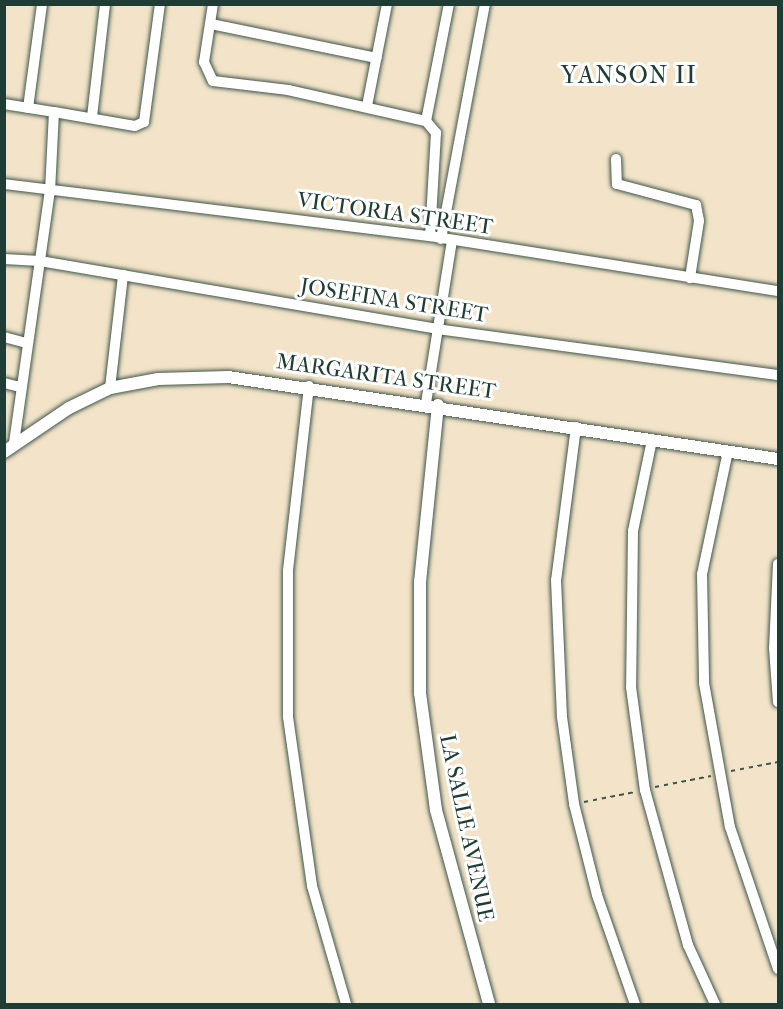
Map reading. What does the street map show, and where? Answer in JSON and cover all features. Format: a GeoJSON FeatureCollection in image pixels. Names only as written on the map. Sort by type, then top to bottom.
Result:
{"type":"FeatureCollection","features":[{"type":"Feature","properties":{"kind":"street"},"geometry":{"type":"LineString","coordinates":[[28,108],[42,4]]}},
{"type":"Feature","properties":{"kind":"street"},"geometry":{"type":"LineString","coordinates":[[92,117],[105,4]]}},
{"type":"Feature","properties":{"kind":"street"},"geometry":{"type":"LineString","coordinates":[[4,104],[135,126],[144,122],[160,4]]}},
{"type":"Feature","properties":{"kind":"street"},"geometry":{"type":"LineString","coordinates":[[213,4],[204,62],[213,81],[367,106],[426,121],[436,133],[441,238],[432,404]]}},
{"type":"Feature","properties":{"kind":"street"},"geometry":{"type":"LineString","coordinates":[[367,106],[387,4]]}},
{"type":"Feature","properties":{"kind":"street"},"geometry":{"type":"LineString","coordinates":[[426,121],[449,4]]}},
{"type":"Feature","properties":{"kind":"street"},"geometry":{"type":"LineString","coordinates":[[441,238],[485,4]]}},
{"type":"Feature","properties":{"kind":"street"},"geometry":{"type":"LineString","coordinates":[[211,24],[377,58]]}},
{"type":"Feature","properties":{"kind":"street"},"geometry":{"type":"LineString","coordinates":[[9,448],[50,190],[54,112]]}},
{"type":"Feature","properties":{"kind":"street"},"geometry":{"type":"LineString","coordinates":[[616,159],[617,184],[696,205],[699,221],[690,278]]}},
{"type":"Feature","properties":{"kind":"street","name":"VICTORIA STREET"},"geometry":{"type":"LineString","coordinates":[[4,183],[441,238],[778,291]]}},
{"type":"Feature","properties":{"kind":"street","name":"JOSEFINA STREET"},"geometry":{"type":"LineString","coordinates":[[4,259],[40,261],[437,329],[778,375]]}},
{"type":"Feature","properties":{"kind":"street"},"geometry":{"type":"LineString","coordinates":[[110,388],[123,275]]}},
{"type":"Feature","properties":{"kind":"street"},"geometry":{"type":"LineString","coordinates":[[4,337],[27,342]]}},
{"type":"Feature","properties":{"kind":"street","name":"MARGARITA STREET"},"geometry":{"type":"LineString","coordinates":[[9,448],[110,388],[158,379],[228,377],[432,404],[778,459]]}},
{"type":"Feature","properties":{"kind":"street"},"geometry":{"type":"LineString","coordinates":[[4,383],[20,387]]}},
{"type":"Feature","properties":{"kind":"street"},"geometry":{"type":"LineString","coordinates":[[309,386],[288,571],[288,717],[312,886],[346,1005]]}},
{"type":"Feature","properties":{"kind":"street","name":"LA SALLE AVENUE"},"geometry":{"type":"LineString","coordinates":[[432,404],[420,580],[420,693],[436,810],[489,1005]]}},
{"type":"Feature","properties":{"kind":"street"},"geometry":{"type":"LineString","coordinates":[[576,427],[556,580],[562,717],[574,804],[597,895],[635,1005]]}},
{"type":"Feature","properties":{"kind":"street"},"geometry":{"type":"LineString","coordinates":[[652,440],[633,531],[629,613],[631,687],[645,790],[688,945],[715,1005]]}},
{"type":"Feature","properties":{"kind":"street"},"geometry":{"type":"LineString","coordinates":[[728,451],[702,574],[704,683],[717,774],[749,891],[778,969]]}},
{"type":"Feature","properties":{"kind":"street"},"geometry":{"type":"LineString","coordinates":[[778,564],[774,648],[778,702]]}},
{"type":"Feature","properties":{"kind":"path"},"geometry":{"type":"LineString","coordinates":[[574,804],[778,762]]}},
{"type":"Feature","properties":{"kind":"district","name":"YANSON II"},"geometry":{"type":"Point","coordinates":[629,76]}}]}
